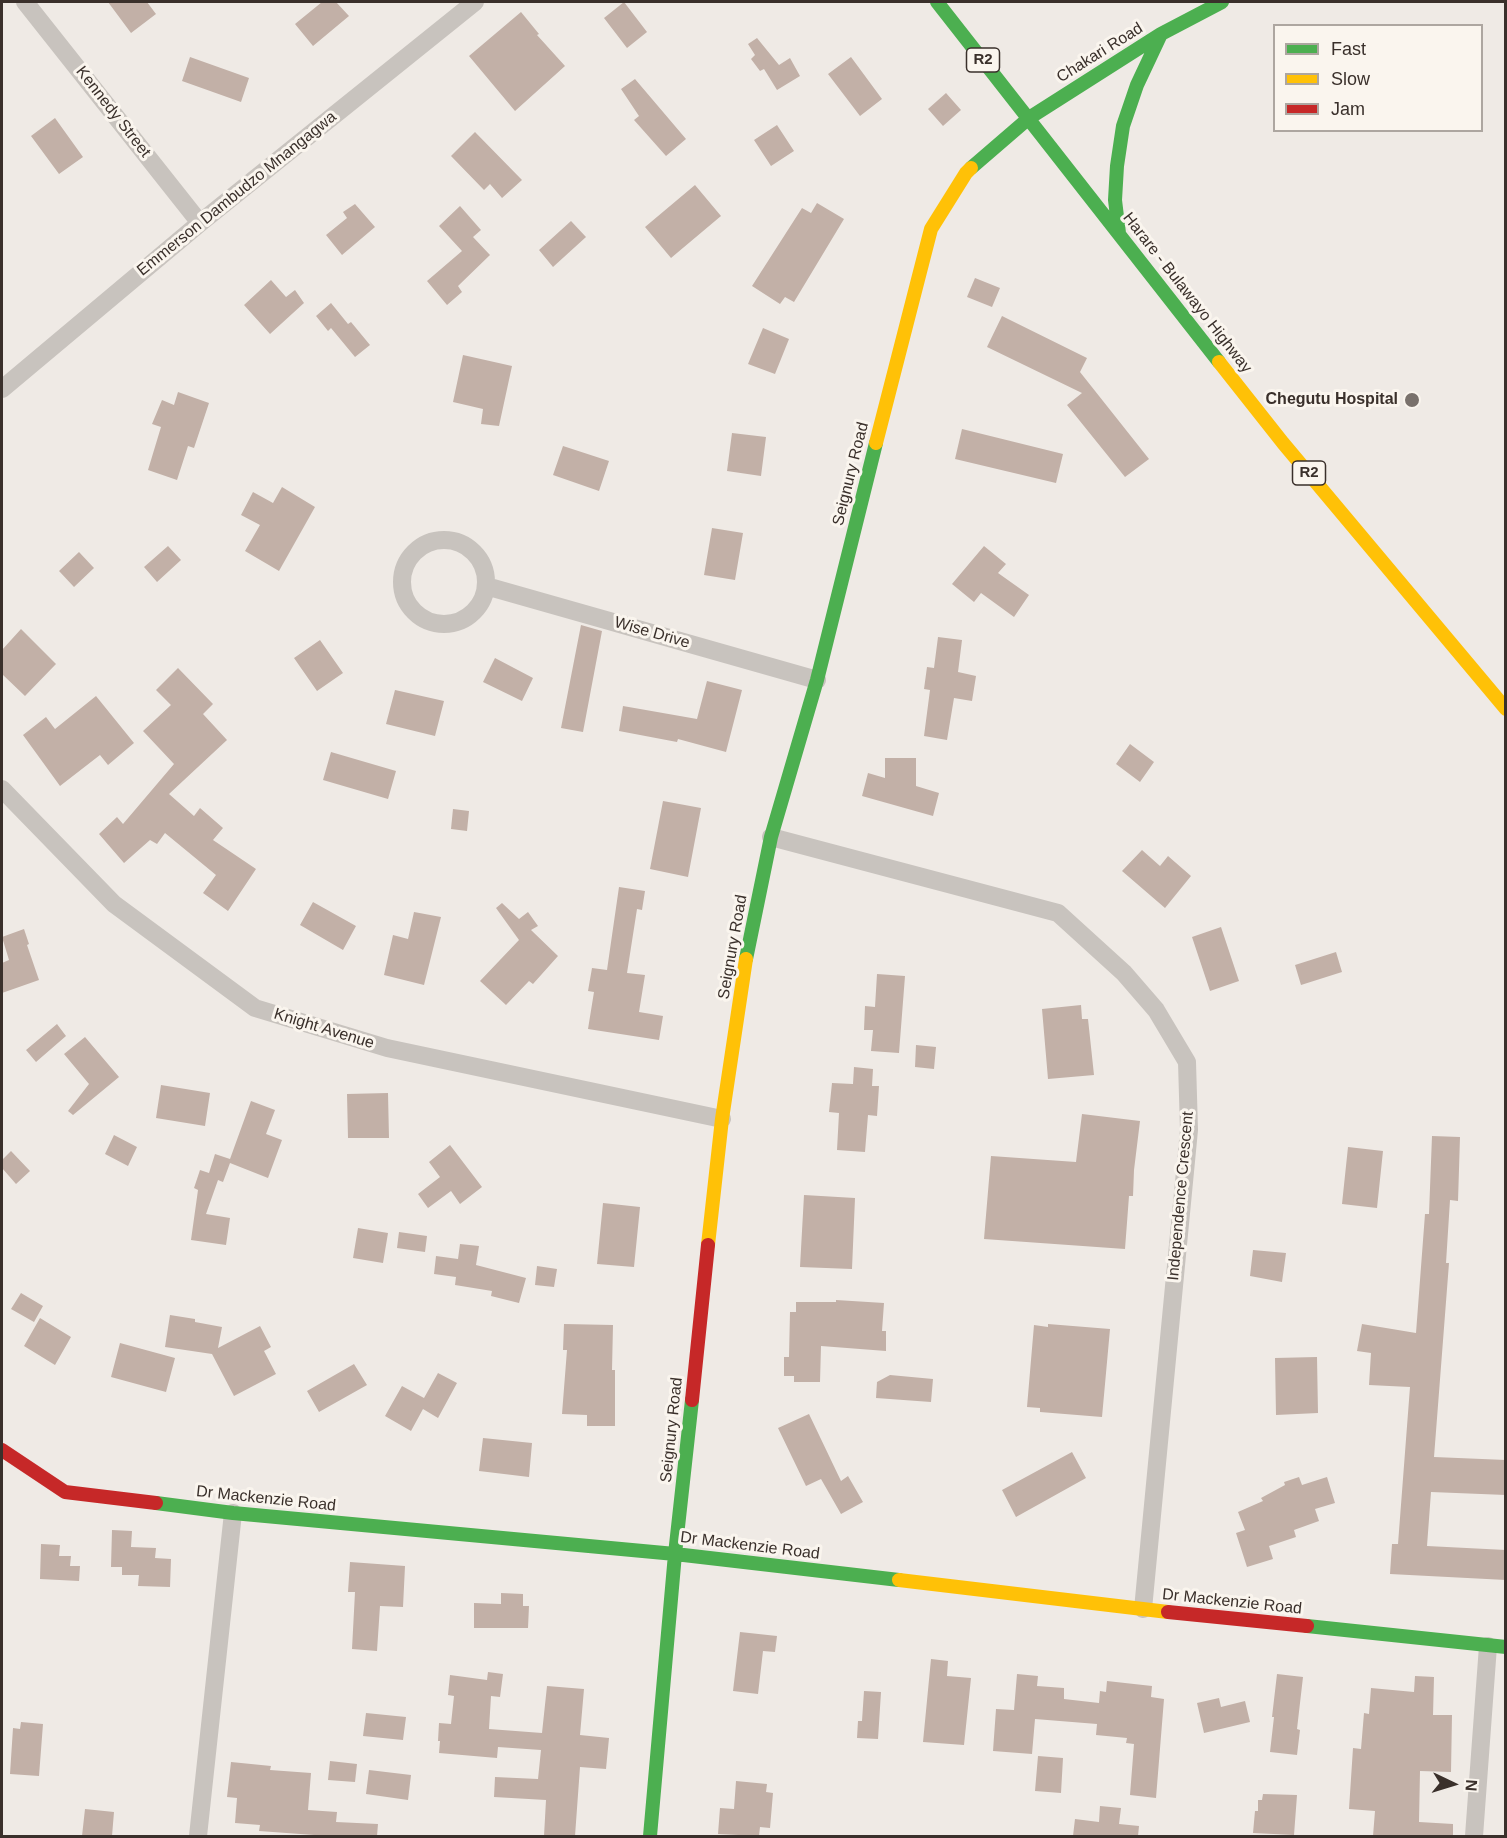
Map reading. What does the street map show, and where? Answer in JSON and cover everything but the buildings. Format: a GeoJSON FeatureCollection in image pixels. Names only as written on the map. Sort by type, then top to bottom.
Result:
{"type":"FeatureCollection","features":[{"type":"Feature","properties":{"kind":"main road","name":"R2"},"geometry":{"type":"LineString","coordinates":[[937,2],[1029,118]]}},
{"type":"Feature","properties":{"kind":"main road","name":"Chakari Road"},"geometry":{"type":"LineString","coordinates":[[1029,118],[1161,34],[1222,2]]}},
{"type":"Feature","properties":{"kind":"main road"},"geometry":{"type":"LineString","coordinates":[[1119,233],[1115,200],[1123,126],[1137,85],[1161,34]]}},
{"type":"Feature","properties":{"kind":"main road","name":"Harare - Bulawayo Highway"},"geometry":{"type":"LineString","coordinates":[[1029,118],[1283,443],[1506,709]]}},
{"type":"Feature","properties":{"kind":"main road","name":"Seignury Road"},"geometry":{"type":"LineString","coordinates":[[650,1836],[675,1554],[722,1119],[748,946],[771,837],[817,680],[889,389],[932,229],[966,174],[1029,118]]}},
{"type":"Feature","properties":{"kind":"main road","name":"Dr Mackenzie Road"},"geometry":{"type":"LineString","coordinates":[[2,1450],[65,1492],[233,1513],[675,1554],[1143,1609],[1497,1647]]}},
{"type":"Feature","properties":{"kind":"street","name":"Kennedy Street"},"geometry":{"type":"LineString","coordinates":[[25,2],[200,223]]}},
{"type":"Feature","properties":{"kind":"street","name":"Emmerson Dambudzo Mnangagwa"},"geometry":{"type":"LineString","coordinates":[[2,389],[200,223],[475,2]]}},
{"type":"Feature","properties":{"kind":"street"},"geometry":{"type":"LineString","coordinates":[[444,539],[470,548],[480,559],[485,572],[486,586],[483,600],[475,611],[452,624],[438,624],[425,620],[414,612],[402,588],[403,573],[408,560],[417,549],[429,542],[444,539]]}},
{"type":"Feature","properties":{"kind":"street","name":"Wise Drive"},"geometry":{"type":"LineString","coordinates":[[486,586],[817,680]]}},
{"type":"Feature","properties":{"kind":"street","name":"Knight Avenue"},"geometry":{"type":"LineString","coordinates":[[2,789],[114,904],[255,1008],[387,1048],[722,1119]]}},
{"type":"Feature","properties":{"kind":"street","name":"Independence Crescent"},"geometry":{"type":"LineString","coordinates":[[771,837],[1058,913],[1124,973],[1156,1010],[1187,1062],[1189,1130],[1143,1609]]}},
{"type":"Feature","properties":{"kind":"street"},"geometry":{"type":"LineString","coordinates":[[198,1836],[233,1513]]}},
{"type":"Feature","properties":{"kind":"street"},"geometry":{"type":"LineString","coordinates":[[1474,1836],[1497,1647]]}},
{"type":"Feature","properties":{"kind":"traffic: fast"},"geometry":{"type":"LineString","coordinates":[[937,2],[1219,362]]}},
{"type":"Feature","properties":{"kind":"traffic: fast"},"geometry":{"type":"LineString","coordinates":[[971,168],[1029,118],[1161,34],[1222,2]]}},
{"type":"Feature","properties":{"kind":"traffic: fast"},"geometry":{"type":"LineString","coordinates":[[1119,233],[1115,200],[1123,126],[1137,85],[1161,34]]}},
{"type":"Feature","properties":{"kind":"traffic: fast"},"geometry":{"type":"LineString","coordinates":[[746,959],[771,837],[817,680],[876,443]]}},
{"type":"Feature","properties":{"kind":"traffic: fast"},"geometry":{"type":"LineString","coordinates":[[650,1836],[675,1554],[692,1400]]}},
{"type":"Feature","properties":{"kind":"traffic: fast"},"geometry":{"type":"LineString","coordinates":[[156,1503],[233,1513],[675,1554],[899,1580]]}},
{"type":"Feature","properties":{"kind":"traffic: fast"},"geometry":{"type":"LineString","coordinates":[[1307,1626],[1506,1647]]}},
{"type":"Feature","properties":{"kind":"traffic: slow"},"geometry":{"type":"LineString","coordinates":[[876,443],[931,229],[971,168]]}},
{"type":"Feature","properties":{"kind":"traffic: slow"},"geometry":{"type":"LineString","coordinates":[[1219,362],[1283,443],[1506,709]]}},
{"type":"Feature","properties":{"kind":"traffic: slow"},"geometry":{"type":"LineString","coordinates":[[708,1245],[722,1119],[746,959]]}},
{"type":"Feature","properties":{"kind":"traffic: slow"},"geometry":{"type":"LineString","coordinates":[[899,1580],[1168,1612]]}},
{"type":"Feature","properties":{"kind":"traffic: jam"},"geometry":{"type":"LineString","coordinates":[[692,1400],[708,1245]]}},
{"type":"Feature","properties":{"kind":"traffic: jam"},"geometry":{"type":"LineString","coordinates":[[2,1450],[65,1492],[156,1503]]}},
{"type":"Feature","properties":{"kind":"traffic: jam"},"geometry":{"type":"LineString","coordinates":[[1168,1612],[1307,1626]]}},
{"type":"Feature","properties":{"kind":"place","name":"Chegutu Hospital"},"geometry":{"type":"Point","coordinates":[1412,400]}}]}
